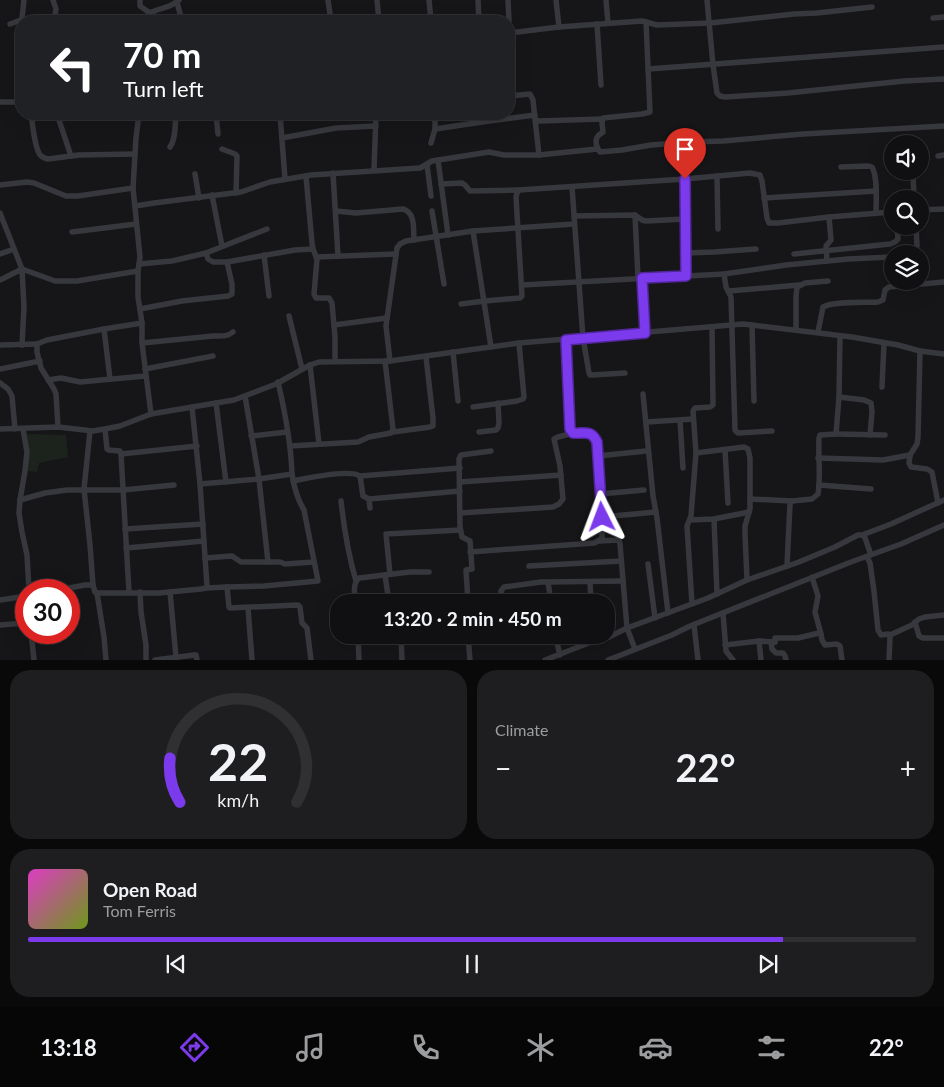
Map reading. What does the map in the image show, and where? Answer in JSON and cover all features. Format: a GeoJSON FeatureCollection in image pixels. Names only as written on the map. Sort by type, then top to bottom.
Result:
{"type":"FeatureCollection","features":[{"type":"Feature","properties":{"kind":"street"},"geometry":{"type":"LineString","coordinates":[[22,15],[24,0]]}},
{"type":"Feature","properties":{"kind":"street"},"geometry":{"type":"LineString","coordinates":[[53,0],[56,9],[55,15]]}},
{"type":"Feature","properties":{"kind":"street"},"geometry":{"type":"LineString","coordinates":[[140,0],[140,6],[150,13],[178,1],[181,15]]}},
{"type":"Feature","properties":{"kind":"street"},"geometry":{"type":"LineString","coordinates":[[328,0],[329,15]]}},
{"type":"Feature","properties":{"kind":"street"},"geometry":{"type":"LineString","coordinates":[[377,0],[378,15]]}},
{"type":"Feature","properties":{"kind":"street"},"geometry":{"type":"LineString","coordinates":[[430,0],[431,15]]}},
{"type":"Feature","properties":{"kind":"street"},"geometry":{"type":"LineString","coordinates":[[478,0],[479,15]]}},
{"type":"Feature","properties":{"kind":"street"},"geometry":{"type":"LineString","coordinates":[[508,0],[509,15]]}},
{"type":"Feature","properties":{"kind":"street"},"geometry":{"type":"LineString","coordinates":[[556,0],[559,27]]}},
{"type":"Feature","properties":{"kind":"street"},"geometry":{"type":"LineString","coordinates":[[606,0],[608,23]]}},
{"type":"Feature","properties":{"kind":"street"},"geometry":{"type":"LineString","coordinates":[[707,0],[713,65],[717,93],[720,96],[788,93],[904,81],[944,79]]}},
{"type":"Feature","properties":{"kind":"street"},"geometry":{"type":"LineString","coordinates":[[515,32],[642,21],[657,25],[710,23],[872,7]]}},
{"type":"Feature","properties":{"kind":"street"},"geometry":{"type":"LineString","coordinates":[[933,18],[944,17]]}},
{"type":"Feature","properties":{"kind":"street"},"geometry":{"type":"LineString","coordinates":[[10,24],[15,22]]}},
{"type":"Feature","properties":{"kind":"street"},"geometry":{"type":"LineString","coordinates":[[515,118],[535,117],[538,121],[603,118],[650,112],[646,22]]}},
{"type":"Feature","properties":{"kind":"street"},"geometry":{"type":"LineString","coordinates":[[597,24],[601,85]]}},
{"type":"Feature","properties":{"kind":"street"},"geometry":{"type":"LineString","coordinates":[[648,69],[944,47]]}},
{"type":"Feature","properties":{"kind":"street"},"geometry":{"type":"LineString","coordinates":[[515,95],[530,94],[535,117],[539,155]]}},
{"type":"Feature","properties":{"kind":"street"},"geometry":{"type":"LineString","coordinates":[[0,102],[15,102]]}},
{"type":"Feature","properties":{"kind":"street"},"geometry":{"type":"LineString","coordinates":[[597,149],[597,138],[603,132],[603,118]]}},
{"type":"Feature","properties":{"kind":"street"},"geometry":{"type":"LineString","coordinates":[[32,120],[39,154],[43,158],[114,153],[135,154]]}},
{"type":"Feature","properties":{"kind":"street"},"geometry":{"type":"LineString","coordinates":[[59,120],[71,156]]}},
{"type":"Feature","properties":{"kind":"street"},"geometry":{"type":"LineString","coordinates":[[139,120],[135,154],[134,188],[140,257],[138,271],[142,342],[151,414]]}},
{"type":"Feature","properties":{"kind":"street"},"geometry":{"type":"LineString","coordinates":[[170,147],[174,139],[176,120]]}},
{"type":"Feature","properties":{"kind":"street"},"geometry":{"type":"LineString","coordinates":[[217,120],[218,134]]}},
{"type":"Feature","properties":{"kind":"street"},"geometry":{"type":"LineString","coordinates":[[280,120],[284,179]]}},
{"type":"Feature","properties":{"kind":"street"},"geometry":{"type":"LineString","coordinates":[[374,170],[376,120]]}},
{"type":"Feature","properties":{"kind":"street"},"geometry":{"type":"LineString","coordinates":[[431,143],[435,129],[435,120]]}},
{"type":"Feature","properties":{"kind":"street"},"geometry":{"type":"LineString","coordinates":[[435,129],[489,120]]}},
{"type":"Feature","properties":{"kind":"street"},"geometry":{"type":"LineString","coordinates":[[282,138],[336,128],[376,126]]}},
{"type":"Feature","properties":{"kind":"street"},"geometry":{"type":"LineString","coordinates":[[135,206],[154,202],[236,193],[284,179],[306,176],[420,168],[432,161],[489,152],[504,156],[539,155],[597,149],[600,152],[651,145],[944,126]]}},
{"type":"Feature","properties":{"kind":"street"},"geometry":{"type":"LineString","coordinates":[[222,149],[237,156],[236,193]]}},
{"type":"Feature","properties":{"kind":"street"},"geometry":{"type":"LineString","coordinates":[[438,160],[448,235]]}},
{"type":"Feature","properties":{"kind":"street"},"geometry":{"type":"LineString","coordinates":[[427,165],[430,196]]}},
{"type":"Feature","properties":{"kind":"street"},"geometry":{"type":"LineString","coordinates":[[842,167],[872,167],[876,191],[876,213]]}},
{"type":"Feature","properties":{"kind":"street"},"geometry":{"type":"LineString","coordinates":[[333,173],[338,256]]}},
{"type":"Feature","properties":{"kind":"street"},"geometry":{"type":"LineString","coordinates":[[441,184],[462,183],[470,191],[477,192],[572,187],[750,173],[760,175],[769,223],[884,212]]}},
{"type":"Feature","properties":{"kind":"street"},"geometry":{"type":"LineString","coordinates":[[195,174],[199,198]]}},
{"type":"Feature","properties":{"kind":"street"},"geometry":{"type":"LineString","coordinates":[[306,176],[313,249],[317,266],[314,294],[316,298],[329,298],[330,300],[334,325],[335,361]]}},
{"type":"Feature","properties":{"kind":"street"},"geometry":{"type":"LineString","coordinates":[[717,176],[718,229]]}},
{"type":"Feature","properties":{"kind":"street"},"geometry":{"type":"LineString","coordinates":[[685,179],[686,276]]}},
{"type":"Feature","properties":{"kind":"street"},"geometry":{"type":"LineString","coordinates":[[0,185],[34,183],[66,196],[134,188]]}},
{"type":"Feature","properties":{"kind":"street"},"geometry":{"type":"LineString","coordinates":[[572,187],[583,338],[588,370],[590,375],[624,373]]}},
{"type":"Feature","properties":{"kind":"street"},"geometry":{"type":"LineString","coordinates":[[462,304],[520,298],[522,296],[516,197],[519,190]]}},
{"type":"Feature","properties":{"kind":"street"},"geometry":{"type":"LineString","coordinates":[[764,198],[876,191]]}},
{"type":"Feature","properties":{"kind":"street"},"geometry":{"type":"LineString","coordinates":[[212,196],[222,246]]}},
{"type":"Feature","properties":{"kind":"street"},"geometry":{"type":"LineString","coordinates":[[929,210],[944,209]]}},
{"type":"Feature","properties":{"kind":"street"},"geometry":{"type":"LineString","coordinates":[[336,211],[356,213],[408,210],[413,218],[414,240]]}},
{"type":"Feature","properties":{"kind":"street"},"geometry":{"type":"LineString","coordinates":[[432,210],[444,284]]}},
{"type":"Feature","properties":{"kind":"street"},"geometry":{"type":"LineString","coordinates":[[0,213],[22,269],[24,307],[22,345]]}},
{"type":"Feature","properties":{"kind":"street"},"geometry":{"type":"LineString","coordinates":[[574,216],[635,215],[646,221],[686,219]]}},
{"type":"Feature","properties":{"kind":"street"},"geometry":{"type":"LineString","coordinates":[[635,215],[645,333]]}},
{"type":"Feature","properties":{"kind":"street"},"geometry":{"type":"LineString","coordinates":[[826,261],[826,246],[831,240],[828,217]]}},
{"type":"Feature","properties":{"kind":"street"},"geometry":{"type":"LineString","coordinates":[[72,232],[136,224]]}},
{"type":"Feature","properties":{"kind":"street"},"geometry":{"type":"LineString","coordinates":[[393,432],[386,326],[397,248],[400,244],[406,241],[473,231],[574,224]]}},
{"type":"Feature","properties":{"kind":"street"},"geometry":{"type":"LineString","coordinates":[[139,264],[172,261],[206,253],[267,229]]}},
{"type":"Feature","properties":{"kind":"street"},"geometry":{"type":"LineString","coordinates":[[473,231],[491,347]]}},
{"type":"Feature","properties":{"kind":"street"},"geometry":{"type":"LineString","coordinates":[[794,254],[890,244],[898,239],[898,235]]}},
{"type":"Feature","properties":{"kind":"street"},"geometry":{"type":"LineString","coordinates":[[206,253],[208,259],[213,262],[227,262],[295,250],[313,249]]}},
{"type":"Feature","properties":{"kind":"street"},"geometry":{"type":"LineString","coordinates":[[686,253],[756,249]]}},
{"type":"Feature","properties":{"kind":"street"},"geometry":{"type":"LineString","coordinates":[[0,254],[14,250]]}},
{"type":"Feature","properties":{"kind":"street"},"geometry":{"type":"LineString","coordinates":[[316,256],[396,254]]}},
{"type":"Feature","properties":{"kind":"street"},"geometry":{"type":"LineString","coordinates":[[264,255],[269,296]]}},
{"type":"Feature","properties":{"kind":"street"},"geometry":{"type":"LineString","coordinates":[[522,286],[724,274],[760,268],[884,257]]}},
{"type":"Feature","properties":{"kind":"street"},"geometry":{"type":"LineString","coordinates":[[140,309],[232,294],[232,284],[227,262]]}},
{"type":"Feature","properties":{"kind":"street"},"geometry":{"type":"LineString","coordinates":[[0,280],[22,269],[55,281],[77,281],[138,271]]}},
{"type":"Feature","properties":{"kind":"street"},"geometry":{"type":"LineString","coordinates":[[724,274],[726,287],[731,297],[736,430],[738,433],[772,431]]}},
{"type":"Feature","properties":{"kind":"street"},"geometry":{"type":"LineString","coordinates":[[729,291],[828,282]]}},
{"type":"Feature","properties":{"kind":"street"},"geometry":{"type":"LineString","coordinates":[[929,282],[944,282]]}},
{"type":"Feature","properties":{"kind":"street"},"geometry":{"type":"LineString","coordinates":[[796,330],[796,289],[800,285]]}},
{"type":"Feature","properties":{"kind":"street"},"geometry":{"type":"LineString","coordinates":[[818,332],[824,305],[878,302],[883,300],[886,290]]}},
{"type":"Feature","properties":{"kind":"street"},"geometry":{"type":"LineString","coordinates":[[289,316],[302,369]]}},
{"type":"Feature","properties":{"kind":"street"},"geometry":{"type":"LineString","coordinates":[[334,325],[387,318]]}},
{"type":"Feature","properties":{"kind":"street"},"geometry":{"type":"LineString","coordinates":[[0,345],[37,344],[47,340],[142,323]]}},
{"type":"Feature","properties":{"kind":"street"},"geometry":{"type":"LineString","coordinates":[[0,429],[58,427],[90,431],[105,430],[151,414],[234,400],[278,382],[319,362],[388,361],[519,343],[743,324],[818,332],[884,343],[920,352],[944,354]]}},
{"type":"Feature","properties":{"kind":"street"},"geometry":{"type":"LineString","coordinates":[[752,325],[754,401]]}},
{"type":"Feature","properties":{"kind":"street"},"geometry":{"type":"LineString","coordinates":[[692,604],[687,526],[690,520],[696,452],[693,411],[695,408],[713,405],[712,327]]}},
{"type":"Feature","properties":{"kind":"street"},"geometry":{"type":"LineString","coordinates":[[104,329],[110,379]]}},
{"type":"Feature","properties":{"kind":"street"},"geometry":{"type":"LineString","coordinates":[[142,342],[224,336],[233,332]]}},
{"type":"Feature","properties":{"kind":"street"},"geometry":{"type":"LineString","coordinates":[[836,434],[840,336]]}},
{"type":"Feature","properties":{"kind":"street"},"geometry":{"type":"LineString","coordinates":[[566,340],[570,429],[573,433]]}},
{"type":"Feature","properties":{"kind":"street"},"geometry":{"type":"LineString","coordinates":[[473,407],[523,399],[519,343]]}},
{"type":"Feature","properties":{"kind":"street"},"geometry":{"type":"LineString","coordinates":[[882,387],[884,343]]}},
{"type":"Feature","properties":{"kind":"street"},"geometry":{"type":"LineString","coordinates":[[37,344],[37,352],[42,368],[56,394],[58,427]]}},
{"type":"Feature","properties":{"kind":"street"},"geometry":{"type":"LineString","coordinates":[[453,352],[458,401]]}},
{"type":"Feature","properties":{"kind":"street"},"geometry":{"type":"LineString","coordinates":[[545,660],[609,637],[747,580],[835,547],[858,535],[863,535],[890,524],[941,501],[932,472],[927,469],[911,467],[909,463],[910,455],[917,444],[918,437],[920,352]]}},
{"type":"Feature","properties":{"kind":"street"},"geometry":{"type":"LineString","coordinates":[[48,380],[61,378],[80,382],[110,379],[145,373],[213,356]]}},
{"type":"Feature","properties":{"kind":"street"},"geometry":{"type":"LineString","coordinates":[[290,446],[358,442],[369,437],[433,426],[426,356]]}},
{"type":"Feature","properties":{"kind":"street"},"geometry":{"type":"LineString","coordinates":[[0,369],[40,361]]}},
{"type":"Feature","properties":{"kind":"street"},"geometry":{"type":"LineString","coordinates":[[310,365],[318,444]]}},
{"type":"Feature","properties":{"kind":"street"},"geometry":{"type":"LineString","coordinates":[[97,593],[170,592],[318,581],[304,510],[299,502],[292,478],[290,446],[278,382]]}},
{"type":"Feature","properties":{"kind":"street"},"geometry":{"type":"LineString","coordinates":[[0,383],[12,396],[15,429]]}},
{"type":"Feature","properties":{"kind":"street"},"geometry":{"type":"LineString","coordinates":[[644,394],[653,496],[668,613]]}},
{"type":"Feature","properties":{"kind":"street"},"geometry":{"type":"LineString","coordinates":[[245,396],[259,479],[268,562]]}},
{"type":"Feature","properties":{"kind":"street"},"geometry":{"type":"LineString","coordinates":[[839,397],[864,400],[870,403],[872,412],[870,435]]}},
{"type":"Feature","properties":{"kind":"street"},"geometry":{"type":"LineString","coordinates":[[216,403],[226,482]]}},
{"type":"Feature","properties":{"kind":"street"},"geometry":{"type":"LineString","coordinates":[[479,432],[496,430],[498,428],[498,403]]}},
{"type":"Feature","properties":{"kind":"street"},"geometry":{"type":"LineString","coordinates":[[192,407],[200,484],[206,588]]}},
{"type":"Feature","properties":{"kind":"street"},"geometry":{"type":"LineString","coordinates":[[646,422],[693,419]]}},
{"type":"Feature","properties":{"kind":"street"},"geometry":{"type":"LineString","coordinates":[[680,420],[683,468]]}},
{"type":"Feature","properties":{"kind":"street"},"geometry":{"type":"LineString","coordinates":[[23,429],[27,452],[19,513],[27,555],[28,579]]}},
{"type":"Feature","properties":{"kind":"street"},"geometry":{"type":"LineString","coordinates":[[105,430],[107,448],[120,451],[129,592]]}},
{"type":"Feature","properties":{"kind":"street"},"geometry":{"type":"LineString","coordinates":[[90,431],[84,490],[93,585],[97,593],[106,660]]}},
{"type":"Feature","properties":{"kind":"street"},"geometry":{"type":"LineString","coordinates":[[251,436],[287,432]]}},
{"type":"Feature","properties":{"kind":"street"},"geometry":{"type":"LineString","coordinates":[[460,513],[553,507],[560,504],[563,499],[561,475],[554,439],[558,436],[573,433],[591,434],[597,442],[602,517],[602,538],[598,541]]}},
{"type":"Feature","properties":{"kind":"street"},"geometry":{"type":"LineString","coordinates":[[750,498],[792,501],[815,498],[818,494],[819,485],[818,458],[820,435],[885,436]]}},
{"type":"Feature","properties":{"kind":"street"},"geometry":{"type":"LineString","coordinates":[[120,454],[197,446]]}},
{"type":"Feature","properties":{"kind":"street"},"geometry":{"type":"LineString","coordinates":[[696,452],[744,447],[748,449],[750,458],[750,498],[745,526],[747,580]]}},
{"type":"Feature","properties":{"kind":"street"},"geometry":{"type":"LineString","coordinates":[[725,450],[728,503]]}},
{"type":"Feature","properties":{"kind":"street"},"geometry":{"type":"LineString","coordinates":[[468,594],[466,570],[472,569],[470,541],[462,537],[460,530],[459,460],[461,455],[492,451]]}},
{"type":"Feature","properties":{"kind":"street"},"geometry":{"type":"LineString","coordinates":[[598,456],[646,451]]}},
{"type":"Feature","properties":{"kind":"street"},"geometry":{"type":"LineString","coordinates":[[818,458],[883,460],[910,455]]}},
{"type":"Feature","properties":{"kind":"street"},"geometry":{"type":"LineString","coordinates":[[200,484],[351,473],[360,476],[460,468]]}},
{"type":"Feature","properties":{"kind":"street"},"geometry":{"type":"LineString","coordinates":[[460,482],[561,475]]}},
{"type":"Feature","properties":{"kind":"street"},"geometry":{"type":"LineString","coordinates":[[360,476],[363,496],[369,499],[460,491]]}},
{"type":"Feature","properties":{"kind":"street"},"geometry":{"type":"LineString","coordinates":[[20,500],[45,493],[67,490],[123,490],[174,485]]}},
{"type":"Feature","properties":{"kind":"street"},"geometry":{"type":"LineString","coordinates":[[819,485],[871,489]]}},
{"type":"Feature","properties":{"kind":"street"},"geometry":{"type":"LineString","coordinates":[[600,494],[644,490]]}},
{"type":"Feature","properties":{"kind":"street"},"geometry":{"type":"LineString","coordinates":[[369,499],[370,508]]}},
{"type":"Feature","properties":{"kind":"street"},"geometry":{"type":"LineString","coordinates":[[341,501],[345,535],[356,581],[354,584],[355,594]]}},
{"type":"Feature","properties":{"kind":"street"},"geometry":{"type":"LineString","coordinates":[[787,566],[792,501]]}},
{"type":"Feature","properties":{"kind":"street"},"geometry":{"type":"LineString","coordinates":[[602,517],[656,512]]}},
{"type":"Feature","properties":{"kind":"street"},"geometry":{"type":"LineString","coordinates":[[690,520],[714,519],[749,512]]}},
{"type":"Feature","properties":{"kind":"street"},"geometry":{"type":"LineString","coordinates":[[714,519],[717,594]]}},
{"type":"Feature","properties":{"kind":"street"},"geometry":{"type":"LineString","coordinates":[[125,529],[203,524]]}},
{"type":"Feature","properties":{"kind":"street"},"geometry":{"type":"LineString","coordinates":[[610,659],[626,653],[634,646],[672,635],[812,577],[906,542],[944,525]]}},
{"type":"Feature","properties":{"kind":"street"},"geometry":{"type":"LineString","coordinates":[[389,594],[386,534],[460,530]]}},
{"type":"Feature","properties":{"kind":"street"},"geometry":{"type":"LineString","coordinates":[[863,535],[868,549],[879,632],[881,635],[890,635],[925,617],[944,614]]}},
{"type":"Feature","properties":{"kind":"street"},"geometry":{"type":"LineString","coordinates":[[470,552],[619,540],[628,629],[634,646]]}},
{"type":"Feature","properties":{"kind":"street"},"geometry":{"type":"LineString","coordinates":[[126,548],[204,541]]}},
{"type":"Feature","properties":{"kind":"street"},"geometry":{"type":"LineString","coordinates":[[205,558],[232,556],[241,562],[280,562],[285,564],[314,562]]}},
{"type":"Feature","properties":{"kind":"street"},"geometry":{"type":"LineString","coordinates":[[530,566],[622,561]]}},
{"type":"Feature","properties":{"kind":"street"},"geometry":{"type":"LineString","coordinates":[[648,564],[655,618]]}},
{"type":"Feature","properties":{"kind":"street"},"geometry":{"type":"LineString","coordinates":[[356,581],[359,578],[366,577],[429,572]]}},
{"type":"Feature","properties":{"kind":"street"},"geometry":{"type":"LineString","coordinates":[[812,577],[818,596],[815,612],[824,643],[825,645],[837,644],[840,646],[842,660]]}},
{"type":"Feature","properties":{"kind":"street"},"geometry":{"type":"LineString","coordinates":[[501,594],[504,587],[541,582],[623,581]]}},
{"type":"Feature","properties":{"kind":"street"},"geometry":{"type":"LineString","coordinates":[[548,582],[550,594]]}},
{"type":"Feature","properties":{"kind":"street"},"geometry":{"type":"LineString","coordinates":[[590,582],[591,594]]}},
{"type":"Feature","properties":{"kind":"street"},"geometry":{"type":"LineString","coordinates":[[80,586],[93,585]]}},
{"type":"Feature","properties":{"kind":"street"},"geometry":{"type":"LineString","coordinates":[[227,587],[229,607],[248,608],[298,605],[300,607],[302,623],[307,628],[311,660]]}},
{"type":"Feature","properties":{"kind":"street"},"geometry":{"type":"LineString","coordinates":[[140,592],[146,660]]}},
{"type":"Feature","properties":{"kind":"street"},"geometry":{"type":"LineString","coordinates":[[170,592],[176,657]]}},
{"type":"Feature","properties":{"kind":"street"},"geometry":{"type":"LineString","coordinates":[[0,600],[15,598]]}},
{"type":"Feature","properties":{"kind":"street"},"geometry":{"type":"LineString","coordinates":[[248,608],[252,660]]}},
{"type":"Feature","properties":{"kind":"street"},"geometry":{"type":"LineString","coordinates":[[723,613],[726,651],[733,660]]}},
{"type":"Feature","properties":{"kind":"street"},"geometry":{"type":"LineString","coordinates":[[915,622],[919,636],[923,638],[944,638]]}},
{"type":"Feature","properties":{"kind":"street"},"geometry":{"type":"LineString","coordinates":[[0,625],[15,624]]}},
{"type":"Feature","properties":{"kind":"street"},"geometry":{"type":"LineString","coordinates":[[694,625],[698,660]]}},
{"type":"Feature","properties":{"kind":"street"},"geometry":{"type":"LineString","coordinates":[[786,660],[783,653],[776,653],[774,651],[771,642],[775,642],[775,638],[798,638],[819,632],[821,634]]}},
{"type":"Feature","properties":{"kind":"street"},"geometry":{"type":"LineString","coordinates":[[889,660],[890,635]]}},
{"type":"Feature","properties":{"kind":"street"},"geometry":{"type":"LineString","coordinates":[[726,645],[759,641],[775,642]]}},
{"type":"Feature","properties":{"kind":"street"},"geometry":{"type":"LineString","coordinates":[[759,641],[761,660]]}},
{"type":"Feature","properties":{"kind":"street"},"geometry":{"type":"LineString","coordinates":[[32,644],[34,660]]}},
{"type":"Feature","properties":{"kind":"street"},"geometry":{"type":"LineString","coordinates":[[358,644],[359,660]]}},
{"type":"Feature","properties":{"kind":"street"},"geometry":{"type":"LineString","coordinates":[[401,644],[402,660]]}},
{"type":"Feature","properties":{"kind":"street"},"geometry":{"type":"LineString","coordinates":[[469,644],[470,660]]}},
{"type":"Feature","properties":{"kind":"street"},"geometry":{"type":"LineString","coordinates":[[557,644],[560,655]]}},
{"type":"Feature","properties":{"kind":"street"},"geometry":{"type":"LineString","coordinates":[[626,653],[628,659]]}},
{"type":"Feature","properties":{"kind":"street"},"geometry":{"type":"LineString","coordinates":[[155,660],[194,654],[197,660]]}},
{"type":"Feature","properties":{"kind":"shaded area"},"geometry":{"type":"Polygon","coordinates":[[[27,434],[66,435],[68,457],[39,463],[37,472],[27,471],[27,434]]]}},
{"type":"Feature","properties":{"kind":"route"},"geometry":{"type":"LineString","coordinates":[[602,517],[597,442],[591,434],[573,433],[570,429],[566,340],[645,333],[642,278],[686,276],[685,179]]}}]}
